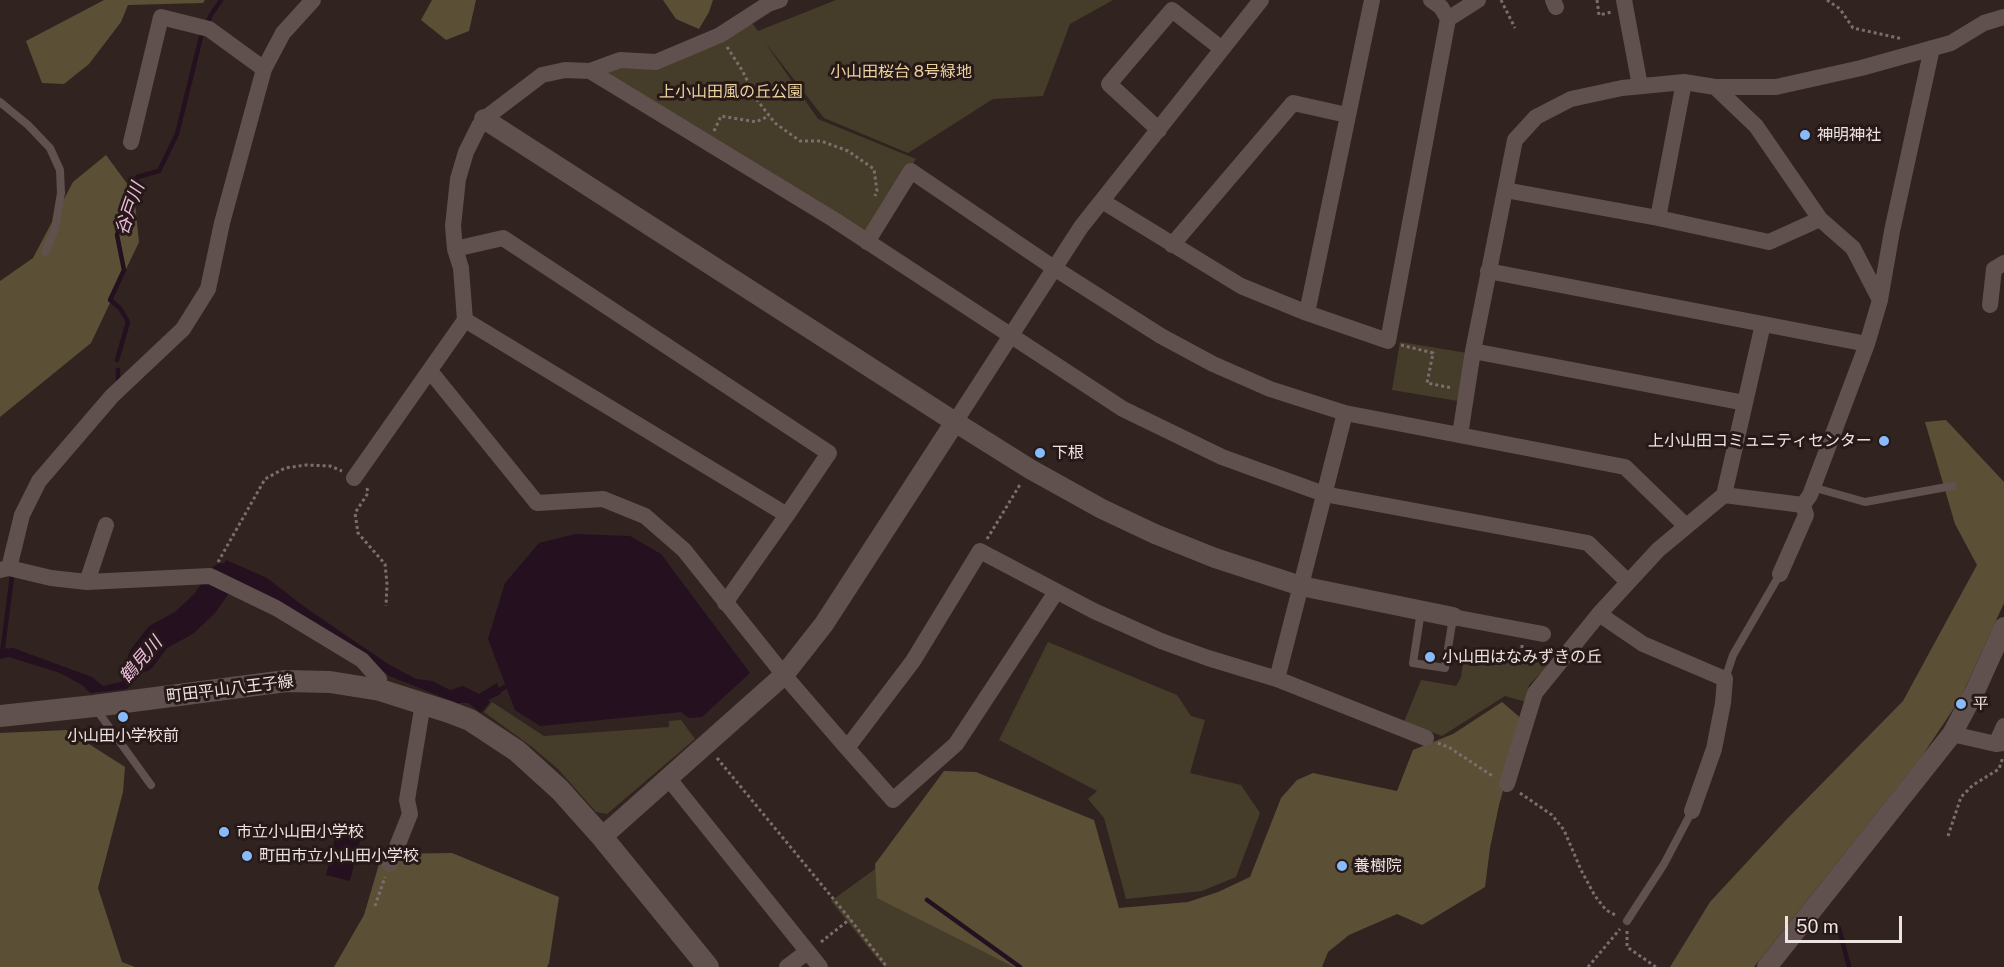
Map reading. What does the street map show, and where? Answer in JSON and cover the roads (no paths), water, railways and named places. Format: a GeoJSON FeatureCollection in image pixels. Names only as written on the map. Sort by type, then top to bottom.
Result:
{"type":"FeatureCollection","features":[{"type":"Feature","properties":{"kind":"main road","name":"町田平山八王子線"},"geometry":{"type":"LineString","coordinates":[[0,716],[286,681],[330,682],[380,690],[423,703],[470,720],[517,751],[560,790],[602,837],[708,967]]}},
{"type":"Feature","properties":{"kind":"street"},"geometry":{"type":"LineString","coordinates":[[313,0],[283,33],[264,69],[222,224],[208,289],[183,329],[112,396],[39,481],[22,516],[4,569],[87,582],[212,576],[276,608],[362,660],[380,679],[380,690]]}},
{"type":"Feature","properties":{"kind":"street"},"geometry":{"type":"LineString","coordinates":[[354,477],[465,320],[461,268],[455,249],[453,226],[458,179],[466,152],[484,119],[542,75],[566,70],[590,71],[620,60],[656,62],[720,35],[768,4],[780,0]]}},
{"type":"Feature","properties":{"kind":"street"},"geometry":{"type":"LineString","coordinates":[[602,837],[783,675],[824,624],[1081,227],[1261,0]]}},
{"type":"Feature","properties":{"kind":"street"},"geometry":{"type":"LineString","coordinates":[[1307,313],[1372,0]]}},
{"type":"Feature","properties":{"kind":"street"},"geometry":{"type":"LineString","coordinates":[[1102,201],[1241,285],[1307,313],[1388,341],[1448,19],[1442,7],[1431,0]]}},
{"type":"Feature","properties":{"kind":"street"},"geometry":{"type":"LineString","coordinates":[[1448,19],[1478,0]]}},
{"type":"Feature","properties":{"kind":"street"},"geometry":{"type":"LineString","coordinates":[[1625,5],[1640,87]]}},
{"type":"Feature","properties":{"kind":"street"},"geometry":{"type":"LineString","coordinates":[[1159,130],[1109,84],[1172,10],[1222,50]]}},
{"type":"Feature","properties":{"kind":"street"},"geometry":{"type":"LineString","coordinates":[[131,142],[161,17],[203,27],[264,69]]}},
{"type":"Feature","properties":{"kind":"street"},"geometry":{"type":"LineString","coordinates":[[1460,435],[1473,351],[1515,140],[1536,117],[1571,99],[1640,87],[1684,82],[1715,87],[1776,87],[1861,68],[1951,43],[1984,23],[2004,17]]}},
{"type":"Feature","properties":{"kind":"street"},"geometry":{"type":"LineString","coordinates":[[1780,574],[1806,515],[1803,505],[1867,344],[1880,300],[1894,220],[1932,48]]}},
{"type":"Feature","properties":{"kind":"street"},"geometry":{"type":"LineString","coordinates":[[590,71],[867,242],[1123,409],[1222,458],[1324,494],[1588,543],[1628,582]]}},
{"type":"Feature","properties":{"kind":"street"},"geometry":{"type":"LineString","coordinates":[[1658,218],[1684,82]]}},
{"type":"Feature","properties":{"kind":"street"},"geometry":{"type":"LineString","coordinates":[[1715,87],[1756,126],[1820,219],[1853,248],[1880,300]]}},
{"type":"Feature","properties":{"kind":"street"},"geometry":{"type":"LineString","coordinates":[[1172,245],[1293,103],[1347,115]]}},
{"type":"Feature","properties":{"kind":"street"},"geometry":{"type":"LineString","coordinates":[[484,119],[955,422],[1030,469],[1102,509],[1155,534],[1215,558],[1301,586],[1543,634]]}},
{"type":"Feature","properties":{"kind":"street"},"geometry":{"type":"LineString","coordinates":[[867,242],[911,171],[1054,268],[1161,336],[1213,364],[1270,388],[1345,413],[1625,467],[1686,526]]}},
{"type":"Feature","properties":{"kind":"street"},"geometry":{"type":"LineString","coordinates":[[1505,190],[1658,218],[1769,242],[1820,219]]}},
{"type":"Feature","properties":{"kind":"street"},"geometry":{"type":"LineString","coordinates":[[455,249],[503,238],[829,453],[725,603]]}},
{"type":"Feature","properties":{"kind":"street"},"geometry":{"type":"LineString","coordinates":[[1990,305],[1994,269],[2004,262]]}},
{"type":"Feature","properties":{"kind":"street"},"geometry":{"type":"LineString","coordinates":[[1488,271],[1867,344]]}},
{"type":"Feature","properties":{"kind":"street"},"geometry":{"type":"LineString","coordinates":[[465,320],[787,514]]}},
{"type":"Feature","properties":{"kind":"street"},"geometry":{"type":"LineString","coordinates":[[1507,784],[1535,693],[1599,614],[1658,550],[1724,495],[1763,324]]}},
{"type":"Feature","properties":{"kind":"street"},"geometry":{"type":"LineString","coordinates":[[1473,351],[1745,403]]}},
{"type":"Feature","properties":{"kind":"street"},"geometry":{"type":"LineString","coordinates":[[430,370],[537,502],[603,499],[645,516],[684,550],[783,675],[893,800],[956,744],[1056,592]]}},
{"type":"Feature","properties":{"kind":"street"},"geometry":{"type":"LineString","coordinates":[[1277,679],[1345,413]]}},
{"type":"Feature","properties":{"kind":"street"},"geometry":{"type":"LineString","coordinates":[[1724,495],[1803,505]]}},
{"type":"Feature","properties":{"kind":"street"},"geometry":{"type":"LineString","coordinates":[[87,582],[106,525]]}},
{"type":"Feature","properties":{"kind":"street"},"geometry":{"type":"LineString","coordinates":[[847,748],[913,661],[980,551],[1094,611],[1161,641],[1277,679],[1426,738]]}},
{"type":"Feature","properties":{"kind":"street"},"geometry":{"type":"LineString","coordinates":[[1599,614],[1642,644],[1725,679],[1714,749],[1692,811]]}},
{"type":"Feature","properties":{"kind":"street"},"geometry":{"type":"LineString","coordinates":[[1767,967],[1952,734],[1975,691],[2004,627]]}},
{"type":"Feature","properties":{"kind":"street"},"geometry":{"type":"LineString","coordinates":[[390,864],[410,814],[407,800],[423,703]]}},
{"type":"Feature","properties":{"kind":"street"},"geometry":{"type":"LineString","coordinates":[[1952,734],[2001,747],[2004,726]]}},
{"type":"Feature","properties":{"kind":"street"},"geometry":{"type":"LineString","coordinates":[[669,779],[820,967]]}},
{"type":"Feature","properties":{"kind":"street"},"geometry":{"type":"LineString","coordinates":[[787,967],[807,952]]}},
{"type":"Feature","properties":{"kind":"lane"},"geometry":{"type":"LineString","coordinates":[[0,102],[28,125],[50,148],[60,170],[61,194],[55,229],[45,252]]}},
{"type":"Feature","properties":{"kind":"lane"},"geometry":{"type":"LineString","coordinates":[[1812,487],[1865,502],[1952,486]]}},
{"type":"Feature","properties":{"kind":"lane"},"geometry":{"type":"LineString","coordinates":[[1725,679],[1733,655],[1780,574]]}},
{"type":"Feature","properties":{"kind":"lane"},"geometry":{"type":"LineString","coordinates":[[1421,611],[1413,663],[1445,668],[1453,616]]}},
{"type":"Feature","properties":{"kind":"lane"},"geometry":{"type":"LineString","coordinates":[[94,706],[151,785]]}},
{"type":"Feature","properties":{"kind":"lane"},"geometry":{"type":"LineString","coordinates":[[1627,921],[1664,864],[1692,811]]}},
{"type":"Feature","properties":{"kind":"water"},"geometry":{"type":"Polygon","coordinates":[[[575,534],[630,536],[661,554],[750,673],[702,717],[689,718],[681,712],[540,726],[515,710],[488,639],[505,583],[539,543],[575,534]]]}},
{"type":"Feature","properties":{"kind":"water"},"geometry":{"type":"Polygon","coordinates":[[[226,560],[267,578],[306,608],[388,664],[416,679],[432,681],[450,690],[463,686],[479,694],[497,683],[501,694],[488,700],[490,702],[481,713],[468,703],[457,703],[389,676],[361,650],[218,587],[209,609],[195,623],[166,639],[127,689],[90,693],[82,685],[60,673],[9,657],[0,659],[0,649],[13,648],[92,677],[103,686],[121,682],[157,636],[174,630],[194,616],[203,604],[211,584],[226,560]]]}},
{"type":"Feature","properties":{"kind":"water"},"geometry":{"type":"Polygon","coordinates":[[[339,822],[363,829],[350,881],[326,875],[339,822]]]}},
{"type":"Feature","properties":{"kind":"waterway","name":"谷戸川"},"geometry":{"type":"LineString","coordinates":[[117,360],[128,322],[120,308],[110,300],[124,270],[117,235],[137,177],[159,171],[177,134],[201,37],[221,0]]}},
{"type":"Feature","properties":{"kind":"waterway","name":"谷戸川"},"geometry":{"type":"LineString","coordinates":[[118,370],[118,383]]}},
{"type":"Feature","properties":{"kind":"waterway","name":"谷戸川"},"geometry":{"type":"LineString","coordinates":[[2,654],[12,576]]}},
{"type":"Feature","properties":{"kind":"waterway","name":"鶴見川"},"geometry":{"type":"LineString","coordinates":[[142,658],[158,637],[184,623],[205,603],[223,577]]}},
{"type":"Feature","properties":{"kind":"waterway"},"geometry":{"type":"LineString","coordinates":[[495,693],[505,687]]}},
{"type":"Feature","properties":{"kind":"waterway"},"geometry":{"type":"LineString","coordinates":[[927,900],[1020,967]]}},
{"type":"Feature","properties":{"kind":"waterway"},"geometry":{"type":"LineString","coordinates":[[1839,928],[1849,967]]}},
{"type":"Feature","properties":{"kind":"place","name":"神明神社"},"geometry":{"type":"Point","coordinates":[1805,135]}},
{"type":"Feature","properties":{"kind":"place","name":"上小山田コミュニティセンター"},"geometry":{"type":"Point","coordinates":[1884,441]}},
{"type":"Feature","properties":{"kind":"place","name":"下根"},"geometry":{"type":"Point","coordinates":[1040,453]}},
{"type":"Feature","properties":{"kind":"place","name":"小山田はなみずきの丘"},"geometry":{"type":"Point","coordinates":[1430,657]}},
{"type":"Feature","properties":{"kind":"place","name":"平"},"geometry":{"type":"Point","coordinates":[1961,704]}},
{"type":"Feature","properties":{"kind":"place","name":"小山田小学校前"},"geometry":{"type":"Point","coordinates":[123,717]}},
{"type":"Feature","properties":{"kind":"place","name":"市立小山田小学校"},"geometry":{"type":"Point","coordinates":[224,832]}},
{"type":"Feature","properties":{"kind":"place","name":"町田市立小山田小学校"},"geometry":{"type":"Point","coordinates":[247,856]}},
{"type":"Feature","properties":{"kind":"place","name":"養樹院"},"geometry":{"type":"Point","coordinates":[1342,866]}},
{"type":"Feature","properties":{"kind":"park label","name":"小山田桜台 8号緑地"},"geometry":{"type":"Point","coordinates":[901,72]}},
{"type":"Feature","properties":{"kind":"park label","name":"上小山田風の丘公園"},"geometry":{"type":"Point","coordinates":[731,92]}}]}
